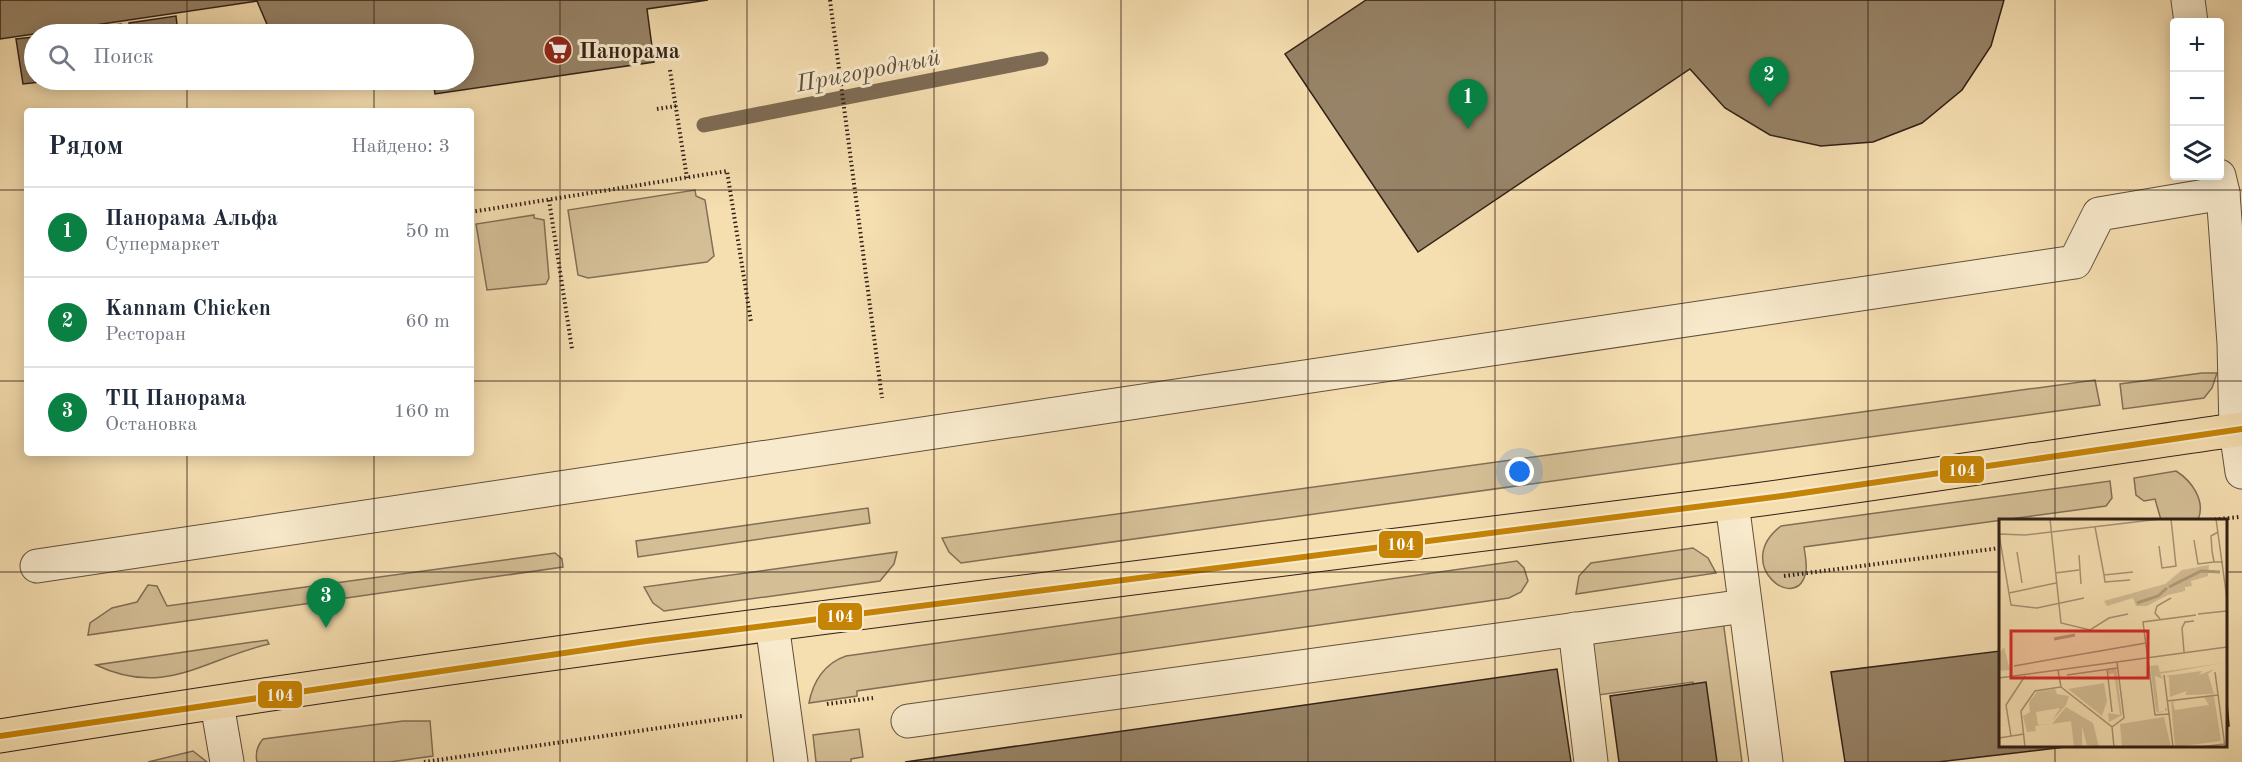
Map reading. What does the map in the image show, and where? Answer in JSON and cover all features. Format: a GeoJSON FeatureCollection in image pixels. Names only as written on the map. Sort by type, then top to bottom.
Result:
{"type":"FeatureCollection","features":[{"type":"Feature","properties":{"kind":"main road"},"geometry":{"type":"LineString","coordinates":[[0,736],[772,624],[1732,503],[2239,429]]}},
{"type":"Feature","properties":{"kind":"lane"},"geometry":{"type":"LineString","coordinates":[[2188,0],[2190,18]]}},
{"type":"Feature","properties":{"kind":"lane"},"geometry":{"type":"LineString","coordinates":[[37,566],[2075,262],[2099,214],[2221,184],[2242,472]]}},
{"type":"Feature","properties":{"kind":"lane"},"geometry":{"type":"LineString","coordinates":[[1732,503],[1766,762]]}},
{"type":"Feature","properties":{"kind":"lane"},"geometry":{"type":"LineString","coordinates":[[908,721],[1575,629],[1744,593]]}},
{"type":"Feature","properties":{"kind":"lane"},"geometry":{"type":"LineString","coordinates":[[772,624],[791,762]]}},
{"type":"Feature","properties":{"kind":"lane"},"geometry":{"type":"LineString","coordinates":[[1575,629],[1591,762]]}},
{"type":"Feature","properties":{"kind":"lane"},"geometry":{"type":"LineString","coordinates":[[217,704],[227,762]]}},
{"type":"Feature","properties":{"kind":"path"},"geometry":{"type":"LineString","coordinates":[[830,0],[888,439]]}},
{"type":"Feature","properties":{"kind":"path"},"geometry":{"type":"LineString","coordinates":[[670,70],[687,178]]}},
{"type":"Feature","properties":{"kind":"path"},"geometry":{"type":"LineString","coordinates":[[657,110],[676,106]]}},
{"type":"Feature","properties":{"kind":"path"},"geometry":{"type":"LineString","coordinates":[[474,212],[727,171],[751,322]]}},
{"type":"Feature","properties":{"kind":"path"},"geometry":{"type":"LineString","coordinates":[[549,200],[572,349]]}},
{"type":"Feature","properties":{"kind":"path"},"geometry":{"type":"LineString","coordinates":[[2218,519],[2242,516]]}},
{"type":"Feature","properties":{"kind":"path"},"geometry":{"type":"LineString","coordinates":[[1744,593],[1999,548]]}},
{"type":"Feature","properties":{"kind":"shaded area"},"geometry":{"type":"Polygon","coordinates":[[[695,190],[696,196],[705,200],[714,256],[707,262],[588,278],[578,275],[568,210],[695,190]]]}},
{"type":"Feature","properties":{"kind":"shaded area"},"geometry":{"type":"Polygon","coordinates":[[[534,215],[534,218],[544,220],[549,278],[546,284],[487,290],[476,224],[534,215]]]}},
{"type":"Feature","properties":{"kind":"shaded area"},"geometry":{"type":"Polygon","coordinates":[[[2217,373],[2212,388],[2204,398],[2123,409],[2120,384],[2217,373]]]}},
{"type":"Feature","properties":{"kind":"shaded area"},"geometry":{"type":"Polygon","coordinates":[[[2095,380],[2100,405],[961,563],[949,552],[942,538],[2095,380]]]}},
{"type":"Feature","properties":{"kind":"shaded area"},"geometry":{"type":"Polygon","coordinates":[[[2176,471],[2196,492],[2200,506],[2198,519],[2161,519],[2155,499],[2144,501],[2136,495],[2134,478],[2176,471]]]}},
{"type":"Feature","properties":{"kind":"shaded area"},"geometry":{"type":"Polygon","coordinates":[[[2110,481],[2112,498],[2106,506],[1804,547],[1806,571],[1801,584],[1792,588],[1781,587],[1772,580],[1765,569],[1763,555],[1767,541],[1781,526],[2110,481]]]}},
{"type":"Feature","properties":{"kind":"shaded area"},"geometry":{"type":"Polygon","coordinates":[[[868,508],[870,523],[638,557],[636,541],[868,508]]]}},
{"type":"Feature","properties":{"kind":"shaded area"},"geometry":{"type":"Polygon","coordinates":[[[1693,548],[1708,558],[1716,573],[1576,594],[1579,576],[1591,563],[1693,548]]]}},
{"type":"Feature","properties":{"kind":"shaded area"},"geometry":{"type":"Polygon","coordinates":[[[897,552],[894,564],[880,581],[664,611],[653,603],[644,587],[897,552]]]}},
{"type":"Feature","properties":{"kind":"shaded area"},"geometry":{"type":"Polygon","coordinates":[[[555,553],[562,559],[563,567],[88,635],[90,623],[112,608],[137,602],[148,585],[157,586],[167,606],[555,553]]]}},
{"type":"Feature","properties":{"kind":"shaded area"},"geometry":{"type":"Polygon","coordinates":[[[1517,561],[1524,568],[1528,581],[1521,592],[1509,598],[857,691],[857,696],[809,703],[821,674],[832,663],[846,656],[1517,561]]]}},
{"type":"Feature","properties":{"kind":"shaded area"},"geometry":{"type":"Polygon","coordinates":[[[1721,605],[1742,762],[1705,762],[1693,682],[1591,696],[1592,619],[1721,605]]]}},
{"type":"Feature","properties":{"kind":"shaded area"},"geometry":{"type":"Polygon","coordinates":[[[267,640],[269,644],[164,677],[143,678],[121,674],[96,665],[267,640]]]}},
{"type":"Feature","properties":{"kind":"shaded area"},"geometry":{"type":"Polygon","coordinates":[[[403,721],[430,721],[433,756],[390,762],[257,762],[257,750],[263,739],[403,721]]]}},
{"type":"Feature","properties":{"kind":"shaded area"},"geometry":{"type":"Polygon","coordinates":[[[859,729],[863,757],[851,759],[851,762],[816,762],[813,735],[859,729]]]}},
{"type":"Feature","properties":{"kind":"shaded area"},"geometry":{"type":"Polygon","coordinates":[[[193,751],[207,762],[148,762],[193,751]]]}},
{"type":"Feature","properties":{"kind":"building","name":"Панорама"},"geometry":{"type":"Polygon","coordinates":[[[0,0],[708,0],[647,9],[654,62],[474,88],[474,24],[267,24],[257,1],[101,24],[24,24],[24,35],[0,39],[0,0]]]}},
{"type":"Feature","properties":{"kind":"building"},"geometry":{"type":"Polygon","coordinates":[[[1366,0],[2004,0],[1991,46],[1962,90],[1922,123],[1873,142],[1821,146],[1770,135],[1725,108],[1690,69],[1418,252],[1285,54],[1366,0]]]}},
{"type":"Feature","properties":{"kind":"building"},"geometry":{"type":"Polygon","coordinates":[[[176,16],[177,24],[129,24],[176,16]]]}},
{"type":"Feature","properties":{"kind":"building"},"geometry":{"type":"Polygon","coordinates":[[[24,38],[24,84],[23,84],[16,39],[24,38]]]}},
{"type":"Feature","properties":{"kind":"building","name":"Панорама"},"geometry":{"type":"Polygon","coordinates":[[[434,90],[462,90],[435,94],[434,90]]]}},
{"type":"Feature","properties":{"kind":"building"},"geometry":{"type":"Polygon","coordinates":[[[1999,651],[1999,747],[2066,747],[1938,762],[1845,762],[1831,672],[1999,651]]]}},
{"type":"Feature","properties":{"kind":"building"},"geometry":{"type":"Polygon","coordinates":[[[1557,669],[1571,762],[905,762],[1557,669]]]}},
{"type":"Feature","properties":{"kind":"building"},"geometry":{"type":"Polygon","coordinates":[[[1706,682],[1717,762],[1619,762],[1610,696],[1706,682]]]}},
{"type":"Feature","properties":{"kind":"building"},"geometry":{"type":"Polygon","coordinates":[[[2227,703],[2229,726],[2227,727],[2227,703]]]}},
{"type":"Feature","properties":{"kind":"waterway","name":"Пригородный"},"geometry":{"type":"LineString","coordinates":[[704,125],[1041,59]]}},
{"type":"Feature","properties":{"kind":"transit line","name":"104"},"geometry":{"type":"LineString","coordinates":[[0,736],[646,641],[1789,495],[2242,429]]}},
{"type":"Feature","properties":{"kind":"place","name":"Панорама"},"geometry":{"type":"Point","coordinates":[558,50]}},
{"type":"Feature","properties":{"kind":"place","name":"Kannam Chicken"},"geometry":{"type":"Point","coordinates":[1769,107]}},
{"type":"Feature","properties":{"kind":"place","name":"Панорама Альфа"},"geometry":{"type":"Point","coordinates":[1468,129]}},
{"type":"Feature","properties":{"kind":"place","name":"ТЦ Панорама"},"geometry":{"type":"Point","coordinates":[326,628]}}]}
